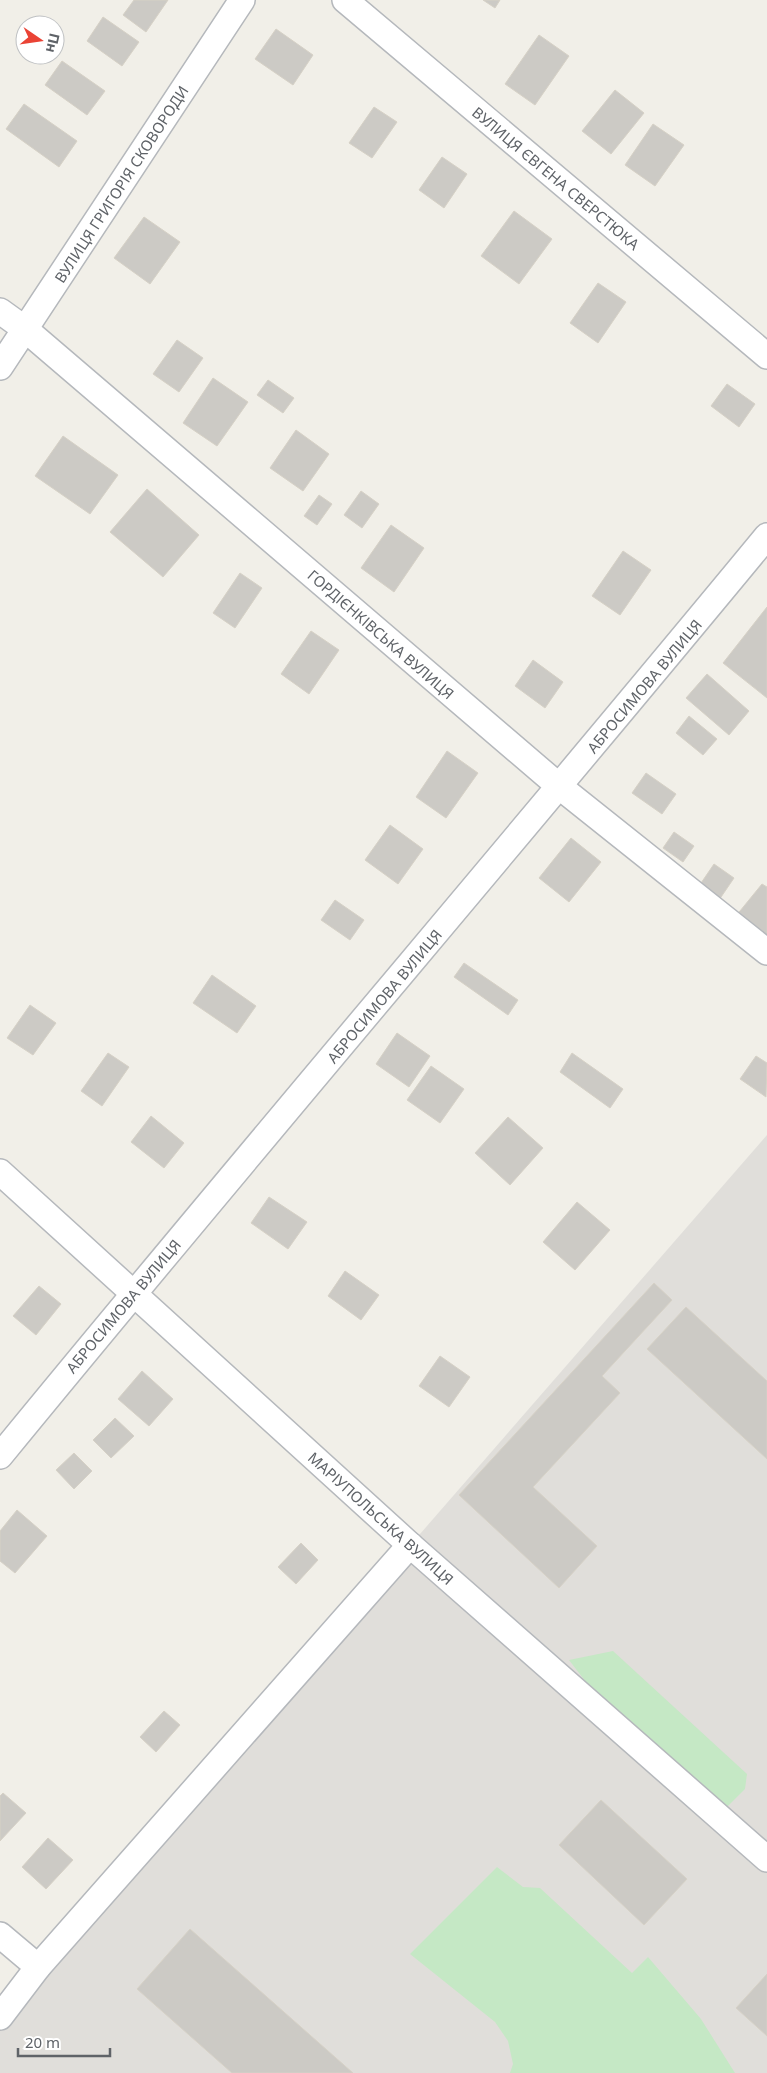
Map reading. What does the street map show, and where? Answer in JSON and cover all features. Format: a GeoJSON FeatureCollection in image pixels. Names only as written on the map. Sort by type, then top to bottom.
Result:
{"type":"FeatureCollection","features":[{"type":"Feature","properties":{"kind":"street","name":"ВУЛИЦЯ ГРИГОРІЯ СКОВОРОДИ"},"geometry":{"type":"LineString","coordinates":[[0,367],[242,0]]}},
{"type":"Feature","properties":{"kind":"street","name":"ВУЛИЦЯ ЄВГЕНА СВЕРСТЮКА"},"geometry":{"type":"LineString","coordinates":[[345,0],[767,356]]}},
{"type":"Feature","properties":{"kind":"street","name":"ГОРДІЄНКІВСЬКА ВУЛИЦЯ"},"geometry":{"type":"LineString","coordinates":[[0,311],[25,329],[560,787],[767,952]]}},
{"type":"Feature","properties":{"kind":"street","name":"АБРОСИМОВА ВУЛИЦЯ"},"geometry":{"type":"LineString","coordinates":[[0,1456],[133,1293],[560,787],[767,536]]}},
{"type":"Feature","properties":{"kind":"street","name":"МАРІУПОЛЬСЬКА ВУЛИЦЯ"},"geometry":{"type":"LineString","coordinates":[[0,1172],[410,1544],[767,1859]]}},
{"type":"Feature","properties":{"kind":"street"},"geometry":{"type":"LineString","coordinates":[[0,2017],[38,1967],[410,1544]]}},
{"type":"Feature","properties":{"kind":"street"},"geometry":{"type":"LineString","coordinates":[[0,1934],[38,1967]]}},
{"type":"Feature","properties":{"kind":"shaded area"},"geometry":{"type":"Polygon","coordinates":[[[767,1135],[767,2073],[0,2073],[0,2017],[767,1135]]]}},
{"type":"Feature","properties":{"kind":"green space"},"geometry":{"type":"Polygon","coordinates":[[[613,1651],[747,1774],[745,1789],[725,1809],[636,1747],[569,1660],[613,1651]]]}},
{"type":"Feature","properties":{"kind":"green space"},"geometry":{"type":"Polygon","coordinates":[[[497,1867],[523,1887],[540,1888],[632,1973],[648,1957],[701,2019],[735,2073],[510,2073],[513,2064],[508,2041],[495,2022],[410,1954],[497,1867]]]}},
{"type":"Feature","properties":{"kind":"building"},"geometry":{"type":"Polygon","coordinates":[[[134,0],[168,0],[146,32],[123,15],[134,0]]]}},
{"type":"Feature","properties":{"kind":"building"},"geometry":{"type":"Polygon","coordinates":[[[483,0],[500,0],[495,8],[483,0]]]}},
{"type":"Feature","properties":{"kind":"building"},"geometry":{"type":"Polygon","coordinates":[[[103,17],[139,42],[122,66],[87,41],[103,17]]]}},
{"type":"Feature","properties":{"kind":"building"},"geometry":{"type":"Polygon","coordinates":[[[276,29],[313,55],[293,85],[255,59],[276,29]]]}},
{"type":"Feature","properties":{"kind":"building"},"geometry":{"type":"Polygon","coordinates":[[[539,35],[569,56],[535,105],[505,84],[539,35]]]}},
{"type":"Feature","properties":{"kind":"building"},"geometry":{"type":"Polygon","coordinates":[[[65,63],[105,91],[87,115],[45,85],[59,65],[65,65],[65,63]]]}},
{"type":"Feature","properties":{"kind":"building"},"geometry":{"type":"Polygon","coordinates":[[[615,90],[644,113],[611,154],[582,131],[615,90]]]}},
{"type":"Feature","properties":{"kind":"building"},"geometry":{"type":"Polygon","coordinates":[[[24,104],[77,141],[59,167],[6,129],[24,104]]]}},
{"type":"Feature","properties":{"kind":"building"},"geometry":{"type":"Polygon","coordinates":[[[374,107],[397,122],[372,158],[349,143],[374,107]]]}},
{"type":"Feature","properties":{"kind":"building"},"geometry":{"type":"Polygon","coordinates":[[[653,124],[684,145],[655,186],[625,165],[653,124]]]}},
{"type":"Feature","properties":{"kind":"building"},"geometry":{"type":"Polygon","coordinates":[[[442,157],[467,174],[444,208],[419,190],[442,157]]]}},
{"type":"Feature","properties":{"kind":"building"},"geometry":{"type":"Polygon","coordinates":[[[514,211],[552,239],[519,284],[481,256],[514,211]]]}},
{"type":"Feature","properties":{"kind":"building"},"geometry":{"type":"Polygon","coordinates":[[[144,217],[180,242],[150,284],[114,258],[144,217]]]}},
{"type":"Feature","properties":{"kind":"building"},"geometry":{"type":"Polygon","coordinates":[[[598,283],[626,302],[598,343],[570,323],[598,283]]]}},
{"type":"Feature","properties":{"kind":"building"},"geometry":{"type":"Polygon","coordinates":[[[177,340],[203,358],[179,392],[153,374],[177,340]]]}},
{"type":"Feature","properties":{"kind":"building"},"geometry":{"type":"Polygon","coordinates":[[[213,378],[248,402],[217,446],[183,423],[213,378]]]}},
{"type":"Feature","properties":{"kind":"building"},"geometry":{"type":"Polygon","coordinates":[[[268,380],[294,398],[283,413],[257,395],[268,380]]]}},
{"type":"Feature","properties":{"kind":"building"},"geometry":{"type":"Polygon","coordinates":[[[727,384],[755,404],[739,427],[711,406],[727,384]]]}},
{"type":"Feature","properties":{"kind":"building"},"geometry":{"type":"Polygon","coordinates":[[[296,430],[329,454],[303,491],[270,468],[296,430]]]}},
{"type":"Feature","properties":{"kind":"building"},"geometry":{"type":"Polygon","coordinates":[[[63,436],[118,475],[90,514],[35,476],[63,436]]]}},
{"type":"Feature","properties":{"kind":"building"},"geometry":{"type":"Polygon","coordinates":[[[147,489],[199,535],[163,577],[110,532],[147,489]]]}},
{"type":"Feature","properties":{"kind":"building"},"geometry":{"type":"Polygon","coordinates":[[[361,491],[379,504],[362,528],[344,515],[361,491]]]}},
{"type":"Feature","properties":{"kind":"building"},"geometry":{"type":"Polygon","coordinates":[[[319,495],[332,504],[317,525],[304,516],[319,495]]]}},
{"type":"Feature","properties":{"kind":"building"},"geometry":{"type":"Polygon","coordinates":[[[391,525],[424,548],[394,592],[361,568],[391,525]]]}},
{"type":"Feature","properties":{"kind":"building"},"geometry":{"type":"Polygon","coordinates":[[[623,551],[651,570],[620,615],[592,596],[623,551]]]}},
{"type":"Feature","properties":{"kind":"building"},"geometry":{"type":"Polygon","coordinates":[[[240,573],[262,588],[235,628],[213,613],[240,573]]]}},
{"type":"Feature","properties":{"kind":"building"},"geometry":{"type":"Polygon","coordinates":[[[767,607],[767,698],[723,663],[767,607]]]}},
{"type":"Feature","properties":{"kind":"building"},"geometry":{"type":"Polygon","coordinates":[[[311,631],[339,650],[309,694],[281,674],[311,631]]]}},
{"type":"Feature","properties":{"kind":"building"},"geometry":{"type":"Polygon","coordinates":[[[533,660],[563,682],[545,708],[515,686],[533,660]]]}},
{"type":"Feature","properties":{"kind":"building"},"geometry":{"type":"Polygon","coordinates":[[[707,674],[749,711],[729,735],[686,698],[707,674]]]}},
{"type":"Feature","properties":{"kind":"building"},"geometry":{"type":"Polygon","coordinates":[[[689,716],[717,739],[703,755],[676,733],[689,716]]]}},
{"type":"Feature","properties":{"kind":"building"},"geometry":{"type":"Polygon","coordinates":[[[447,751],[478,773],[446,818],[416,797],[447,751]]]}},
{"type":"Feature","properties":{"kind":"building"},"geometry":{"type":"Polygon","coordinates":[[[646,773],[676,794],[662,814],[632,793],[646,773]]]}},
{"type":"Feature","properties":{"kind":"building"},"geometry":{"type":"Polygon","coordinates":[[[390,825],[423,849],[398,884],[365,860],[390,825]]]}},
{"type":"Feature","properties":{"kind":"building"},"geometry":{"type":"Polygon","coordinates":[[[674,832],[694,846],[683,862],[663,848],[674,832]]]}},
{"type":"Feature","properties":{"kind":"building"},"geometry":{"type":"Polygon","coordinates":[[[571,838],[601,862],[569,902],[539,878],[571,838]]]}},
{"type":"Feature","properties":{"kind":"building"},"geometry":{"type":"Polygon","coordinates":[[[714,864],[734,878],[719,900],[699,886],[714,864]]]}},
{"type":"Feature","properties":{"kind":"building"},"geometry":{"type":"Polygon","coordinates":[[[762,884],[767,887],[767,935],[759,945],[731,922],[762,884]]]}},
{"type":"Feature","properties":{"kind":"building"},"geometry":{"type":"Polygon","coordinates":[[[335,900],[364,920],[350,940],[321,920],[335,900]]]}},
{"type":"Feature","properties":{"kind":"building"},"geometry":{"type":"Polygon","coordinates":[[[464,963],[518,1000],[508,1015],[454,977],[464,963]]]}},
{"type":"Feature","properties":{"kind":"building"},"geometry":{"type":"Polygon","coordinates":[[[212,975],[256,1006],[237,1033],[193,1003],[212,975]]]}},
{"type":"Feature","properties":{"kind":"building"},"geometry":{"type":"Polygon","coordinates":[[[30,1005],[56,1023],[33,1055],[7,1038],[30,1005]]]}},
{"type":"Feature","properties":{"kind":"building"},"geometry":{"type":"Polygon","coordinates":[[[397,1033],[430,1056],[409,1087],[376,1064],[397,1033]]]}},
{"type":"Feature","properties":{"kind":"building"},"geometry":{"type":"Polygon","coordinates":[[[108,1053],[129,1067],[102,1106],[81,1091],[108,1053]]]}},
{"type":"Feature","properties":{"kind":"building"},"geometry":{"type":"Polygon","coordinates":[[[572,1053],[623,1089],[610,1108],[560,1072],[572,1053]]]}},
{"type":"Feature","properties":{"kind":"building"},"geometry":{"type":"Polygon","coordinates":[[[756,1056],[767,1063],[766,1097],[740,1079],[756,1056]]]}},
{"type":"Feature","properties":{"kind":"building"},"geometry":{"type":"Polygon","coordinates":[[[431,1066],[464,1089],[440,1123],[407,1100],[431,1066]]]}},
{"type":"Feature","properties":{"kind":"building"},"geometry":{"type":"Polygon","coordinates":[[[151,1116],[184,1143],[164,1168],[131,1142],[151,1116]]]}},
{"type":"Feature","properties":{"kind":"building"},"geometry":{"type":"Polygon","coordinates":[[[508,1117],[543,1148],[510,1185],[475,1153],[508,1117]]]}},
{"type":"Feature","properties":{"kind":"building"},"geometry":{"type":"Polygon","coordinates":[[[269,1197],[307,1222],[288,1249],[251,1223],[269,1197]]]}},
{"type":"Feature","properties":{"kind":"building"},"geometry":{"type":"Polygon","coordinates":[[[577,1202],[610,1230],[575,1270],[543,1242],[577,1202]]]}},
{"type":"Feature","properties":{"kind":"building"},"geometry":{"type":"Polygon","coordinates":[[[345,1271],[379,1295],[361,1320],[328,1296],[345,1271]]]}},
{"type":"Feature","properties":{"kind":"building"},"geometry":{"type":"Polygon","coordinates":[[[654,1283],[672,1300],[602,1376],[620,1393],[533,1487],[597,1546],[559,1588],[459,1495],[654,1283]]]}},
{"type":"Feature","properties":{"kind":"building"},"geometry":{"type":"Polygon","coordinates":[[[39,1286],[61,1304],[36,1335],[13,1316],[39,1286]]]}},
{"type":"Feature","properties":{"kind":"building"},"geometry":{"type":"Polygon","coordinates":[[[686,1307],[767,1381],[767,1459],[647,1349],[686,1307]]]}},
{"type":"Feature","properties":{"kind":"building"},"geometry":{"type":"Polygon","coordinates":[[[440,1356],[470,1377],[449,1407],[419,1386],[440,1356]]]}},
{"type":"Feature","properties":{"kind":"building"},"geometry":{"type":"Polygon","coordinates":[[[142,1371],[173,1399],[149,1426],[118,1399],[142,1371]]]}},
{"type":"Feature","properties":{"kind":"building"},"geometry":{"type":"Polygon","coordinates":[[[115,1418],[134,1436],[111,1458],[93,1440],[115,1418]]]}},
{"type":"Feature","properties":{"kind":"building"},"geometry":{"type":"Polygon","coordinates":[[[74,1453],[92,1471],[74,1489],[56,1470],[74,1453]]]}},
{"type":"Feature","properties":{"kind":"building"},"geometry":{"type":"Polygon","coordinates":[[[17,1510],[47,1536],[15,1573],[0,1561],[0,1531],[17,1510]]]}},
{"type":"Feature","properties":{"kind":"building"},"geometry":{"type":"Polygon","coordinates":[[[301,1543],[318,1560],[296,1584],[278,1567],[301,1543]]]}},
{"type":"Feature","properties":{"kind":"building"},"geometry":{"type":"Polygon","coordinates":[[[164,1711],[180,1725],[156,1752],[140,1737],[164,1711]]]}},
{"type":"Feature","properties":{"kind":"building"},"geometry":{"type":"Polygon","coordinates":[[[3,1793],[26,1813],[0,1841],[0,1796],[3,1793]]]}},
{"type":"Feature","properties":{"kind":"building"},"geometry":{"type":"Polygon","coordinates":[[[601,1800],[687,1879],[644,1925],[559,1845],[601,1800]]]}},
{"type":"Feature","properties":{"kind":"building"},"geometry":{"type":"Polygon","coordinates":[[[48,1838],[73,1860],[46,1889],[22,1867],[48,1838]]]}},
{"type":"Feature","properties":{"kind":"building"},"geometry":{"type":"Polygon","coordinates":[[[190,1929],[353,2073],[232,2073],[137,1989],[190,1929]]]}},
{"type":"Feature","properties":{"kind":"building"},"geometry":{"type":"Polygon","coordinates":[[[767,1974],[767,2036],[736,2008],[767,1974]]]}}]}
